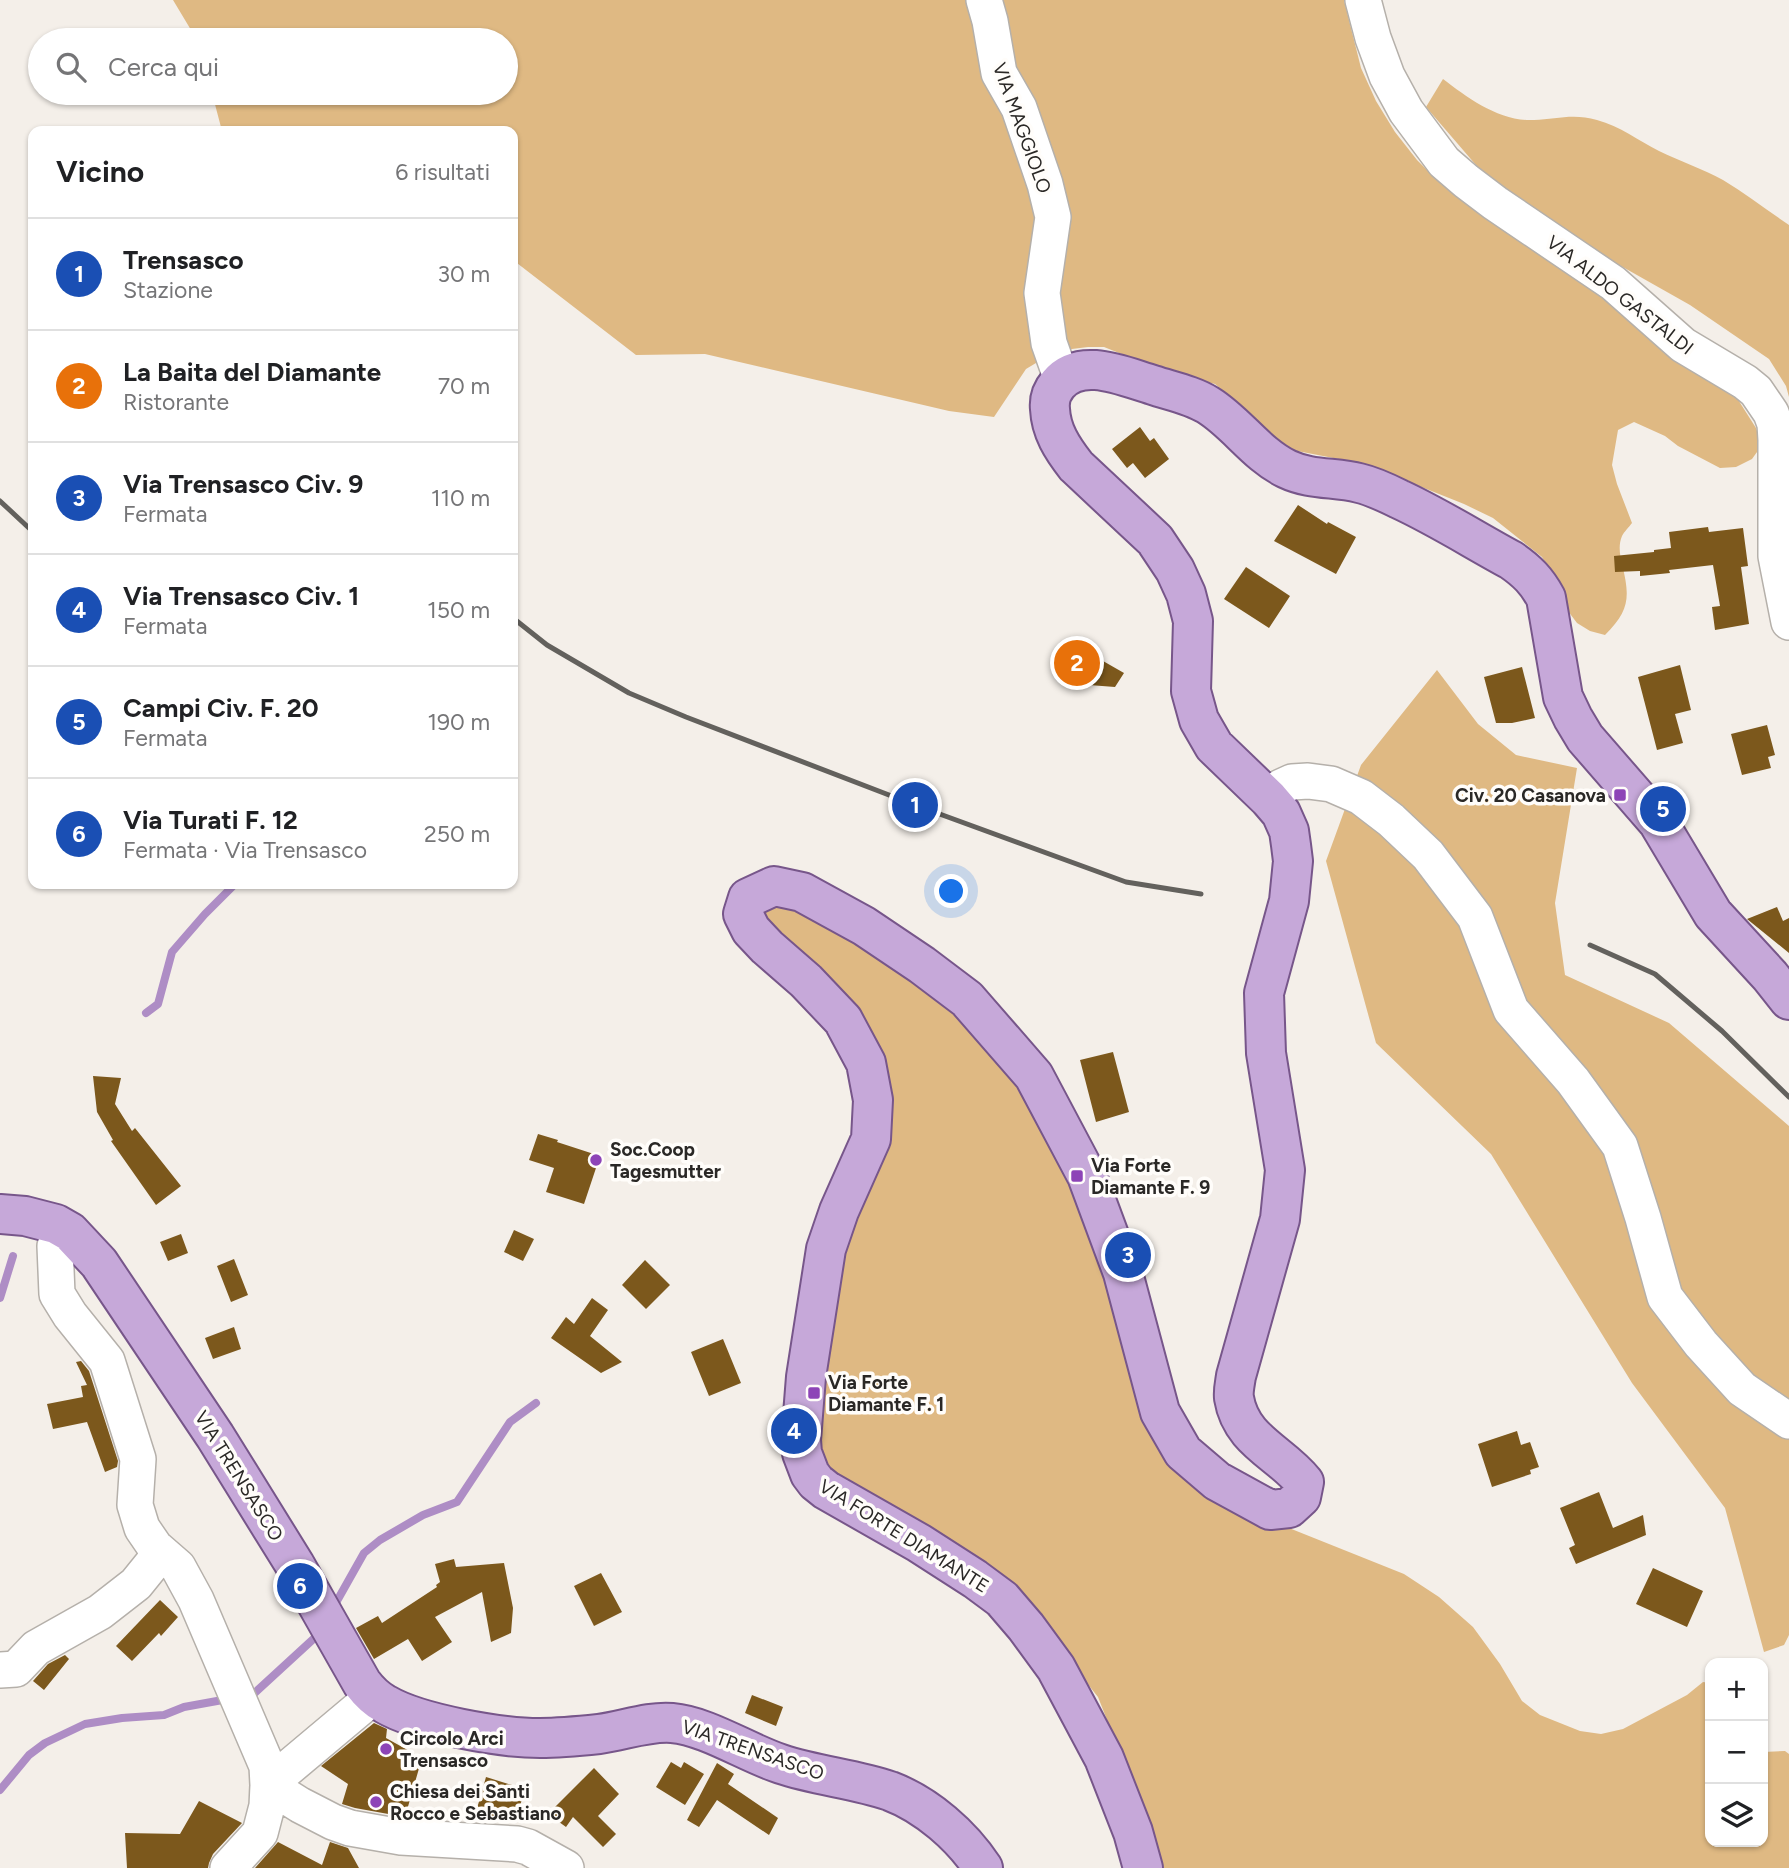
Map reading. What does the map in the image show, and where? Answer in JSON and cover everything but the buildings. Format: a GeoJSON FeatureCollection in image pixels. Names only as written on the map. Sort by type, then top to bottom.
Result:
{"type":"FeatureCollection","features":[{"type":"Feature","properties":{"kind":"main road"},"geometry":{"type":"LineString","coordinates":[[1269,799],[1214,746],[1199,720],[1191,691],[1193,621],[1186,594],[1175,570],[1155,540],[1076,466],[1058,440],[1050,418],[1049,401],[1062,380],[1074,373],[1100,370],[1205,403],[1220,413],[1267,457],[1285,468],[1304,476],[1360,483],[1399,498],[1528,572],[1539,584],[1546,598],[1563,696],[1585,738],[1658,822],[1713,914],[1789,1000]]}},
{"type":"Feature","properties":{"kind":"main road","name":"VIA FORTE DIAMANTE"},"geometry":{"type":"LineString","coordinates":[[1143,1868],[1133,1832],[1104,1758],[1056,1668],[1026,1627],[1002,1599],[975,1579],[826,1490],[816,1482],[805,1464],[801,1440],[806,1377],[826,1250],[839,1212],[871,1139],[873,1100],[866,1063],[843,1020],[806,981],[767,947],[751,930],[743,914],[748,898],[760,891],[774,886],[802,892],[864,926],[967,999],[1034,1076],[1087,1176],[1123,1273],[1160,1412],[1183,1452],[1217,1480],[1270,1510],[1289,1508],[1301,1497],[1304,1482],[1294,1469],[1256,1441],[1242,1423],[1234,1397],[1236,1376],[1280,1219],[1285,1170],[1266,1053],[1264,993],[1289,901],[1293,861],[1289,831],[1281,813],[1269,799]]}},
{"type":"Feature","properties":{"kind":"main road","name":"VIA TRENSASCO"},"geometry":{"type":"LineString","coordinates":[[0,1214],[25,1216],[56,1224],[70,1232],[100,1263],[215,1436],[295,1565],[355,1671],[374,1696],[395,1710],[495,1734],[539,1738],[598,1734],[655,1723],[690,1726],[782,1765],[891,1792],[924,1810],[955,1834],[983,1868]]}},
{"type":"Feature","properties":{"kind":"street","name":"VIA MAGGIOLO"},"geometry":{"type":"LineString","coordinates":[[984,0],[999,73],[1019,108],[1045,184],[1053,217],[1042,293],[1049,343],[1062,380]]}},
{"type":"Feature","properties":{"kind":"street","name":"VIA ALDO GASTALDI"},"geometry":{"type":"LineString","coordinates":[[1363,0],[1387,76],[1406,111],[1444,162],[1495,203],[1613,284],[1684,345],[1745,382],[1765,402],[1775,425],[1776,556],[1789,622]]}},
{"type":"Feature","properties":{"kind":"street"},"geometry":{"type":"LineString","coordinates":[[1269,799],[1292,782],[1331,784],[1361,797],[1391,820],[1428,855],[1475,918],[1511,1010],[1573,1081],[1620,1146],[1665,1297],[1701,1344],[1742,1389],[1789,1421]]}},
{"type":"Feature","properties":{"kind":"street"},"geometry":{"type":"LineString","coordinates":[[55,1246],[57,1294],[69,1315],[107,1362],[138,1459],[135,1505],[142,1528],[155,1547],[178,1567],[196,1600],[267,1766],[267,1806],[260,1833],[228,1868]]}},
{"type":"Feature","properties":{"kind":"street"},"geometry":{"type":"LineString","coordinates":[[0,1670],[16,1669],[36,1648],[100,1612],[136,1584],[157,1558],[155,1547]]}},
{"type":"Feature","properties":{"kind":"street"},"geometry":{"type":"LineString","coordinates":[[268,1785],[374,1696]]}},
{"type":"Feature","properties":{"kind":"street"},"geometry":{"type":"LineString","coordinates":[[268,1785],[300,1805],[350,1828],[401,1837],[517,1844],[528,1847],[566,1868]]}},
{"type":"Feature","properties":{"kind":"shaded area"},"geometry":{"type":"Polygon","coordinates":[[[173,0],[1344,0],[1361,68],[1376,101],[1417,160],[1441,184],[1567,264],[1590,289],[1605,297],[1696,370],[1737,398],[1756,428],[1762,445],[1752,459],[1736,467],[1720,468],[1678,446],[1665,436],[1634,422],[1618,430],[1612,465],[1632,523],[1622,536],[1620,547],[1626,602],[1619,618],[1605,635],[1590,631],[1577,623],[1568,611],[1558,583],[1542,557],[1493,518],[1364,464],[1282,448],[1269,439],[1239,404],[1215,384],[1167,372],[1104,347],[1072,349],[1041,360],[1026,369],[994,417],[949,411],[705,354],[636,355],[518,264],[518,126],[221,126],[215,105],[518,105],[518,28],[190,28],[173,0]]]}},
{"type":"Feature","properties":{"kind":"shaded area"},"geometry":{"type":"Polygon","coordinates":[[[1443,79],[1474,101],[1509,117],[1534,120],[1581,117],[1614,126],[1659,151],[1723,180],[1789,225],[1789,397],[1786,386],[1769,359],[1690,305],[1605,257],[1482,172],[1426,107],[1443,79]]]}},
{"type":"Feature","properties":{"kind":"shaded area"},"geometry":{"type":"Polygon","coordinates":[[[1437,670],[1478,724],[1516,755],[1577,768],[1555,903],[1565,975],[1669,1023],[1789,1126],[1789,1635],[1784,1645],[1764,1652],[1725,1508],[1632,1383],[1491,1154],[1376,1043],[1326,861],[1361,765],[1437,670]]]}},
{"type":"Feature","properties":{"kind":"shaded area"},"geometry":{"type":"Polygon","coordinates":[[[781,902],[822,921],[936,989],[1024,1087],[1103,1252],[1146,1416],[1284,1526],[1404,1574],[1439,1597],[1473,1627],[1522,1701],[1540,1715],[1580,1731],[1601,1734],[1623,1729],[1687,1695],[1705,1682],[1705,1847],[1768,1847],[1768,1752],[1785,1751],[1789,1754],[1789,1868],[1158,1868],[1155,1841],[1098,1697],[1010,1586],[834,1477],[815,1450],[848,1213],[887,1119],[764,924],[760,903],[781,902]]]}},
{"type":"Feature","properties":{"kind":"waterway"},"geometry":{"type":"LineString","coordinates":[[146,1013],[158,1004],[172,952],[230,889]]}},
{"type":"Feature","properties":{"kind":"waterway"},"geometry":{"type":"LineString","coordinates":[[0,1298],[13,1256]]}},
{"type":"Feature","properties":{"kind":"waterway"},"geometry":{"type":"LineString","coordinates":[[333,1608],[364,1553],[380,1540],[423,1515],[457,1502],[510,1422],[536,1403]]}},
{"type":"Feature","properties":{"kind":"waterway"},"geometry":{"type":"LineString","coordinates":[[248,1699],[321,1632]]}},
{"type":"Feature","properties":{"kind":"waterway"},"geometry":{"type":"LineString","coordinates":[[0,1790],[29,1755],[45,1743],[85,1724],[164,1715],[184,1707],[228,1699]]}},
{"type":"Feature","properties":{"kind":"railway"},"geometry":{"type":"LineString","coordinates":[[0,501],[28,527]]}},
{"type":"Feature","properties":{"kind":"railway"},"geometry":{"type":"LineString","coordinates":[[518,622],[547,645],[629,693],[686,717],[1126,882],[1201,894]]}},
{"type":"Feature","properties":{"kind":"railway"},"geometry":{"type":"LineString","coordinates":[[1590,945],[1655,974],[1722,1031],[1789,1097]]}},
{"type":"Feature","properties":{"kind":"place","name":"La Baita del Diamante"},"geometry":{"type":"Point","coordinates":[1077,663]}},
{"type":"Feature","properties":{"kind":"place","name":"Civ. 20 Casanova"},"geometry":{"type":"Point","coordinates":[1620,795]}},
{"type":"Feature","properties":{"kind":"place","name":"Trensasco"},"geometry":{"type":"Point","coordinates":[915,805]}},
{"type":"Feature","properties":{"kind":"place","name":"Campi Civ. F. 20"},"geometry":{"type":"Point","coordinates":[1663,809]}},
{"type":"Feature","properties":{"kind":"place","name":"Soc.Coop Tagesmutter"},"geometry":{"type":"Point","coordinates":[596,1160]}},
{"type":"Feature","properties":{"kind":"place","name":"Via Forte Diamante F. 9"},"geometry":{"type":"Point","coordinates":[1077,1176]}},
{"type":"Feature","properties":{"kind":"place","name":"Via Trensasco Civ. 9"},"geometry":{"type":"Point","coordinates":[1128,1255]}},
{"type":"Feature","properties":{"kind":"place","name":"Via Forte Diamante F. 1"},"geometry":{"type":"Point","coordinates":[814,1393]}},
{"type":"Feature","properties":{"kind":"place","name":"Via Trensasco Civ. 1"},"geometry":{"type":"Point","coordinates":[794,1431]}},
{"type":"Feature","properties":{"kind":"place","name":"Via Turati F. 12"},"geometry":{"type":"Point","coordinates":[300,1586]}},
{"type":"Feature","properties":{"kind":"place","name":"Circolo Arci Trensasco"},"geometry":{"type":"Point","coordinates":[386,1749]}},
{"type":"Feature","properties":{"kind":"place","name":"Chiesa dei Santi Rocco e Sebastiano"},"geometry":{"type":"Point","coordinates":[376,1802]}}]}
